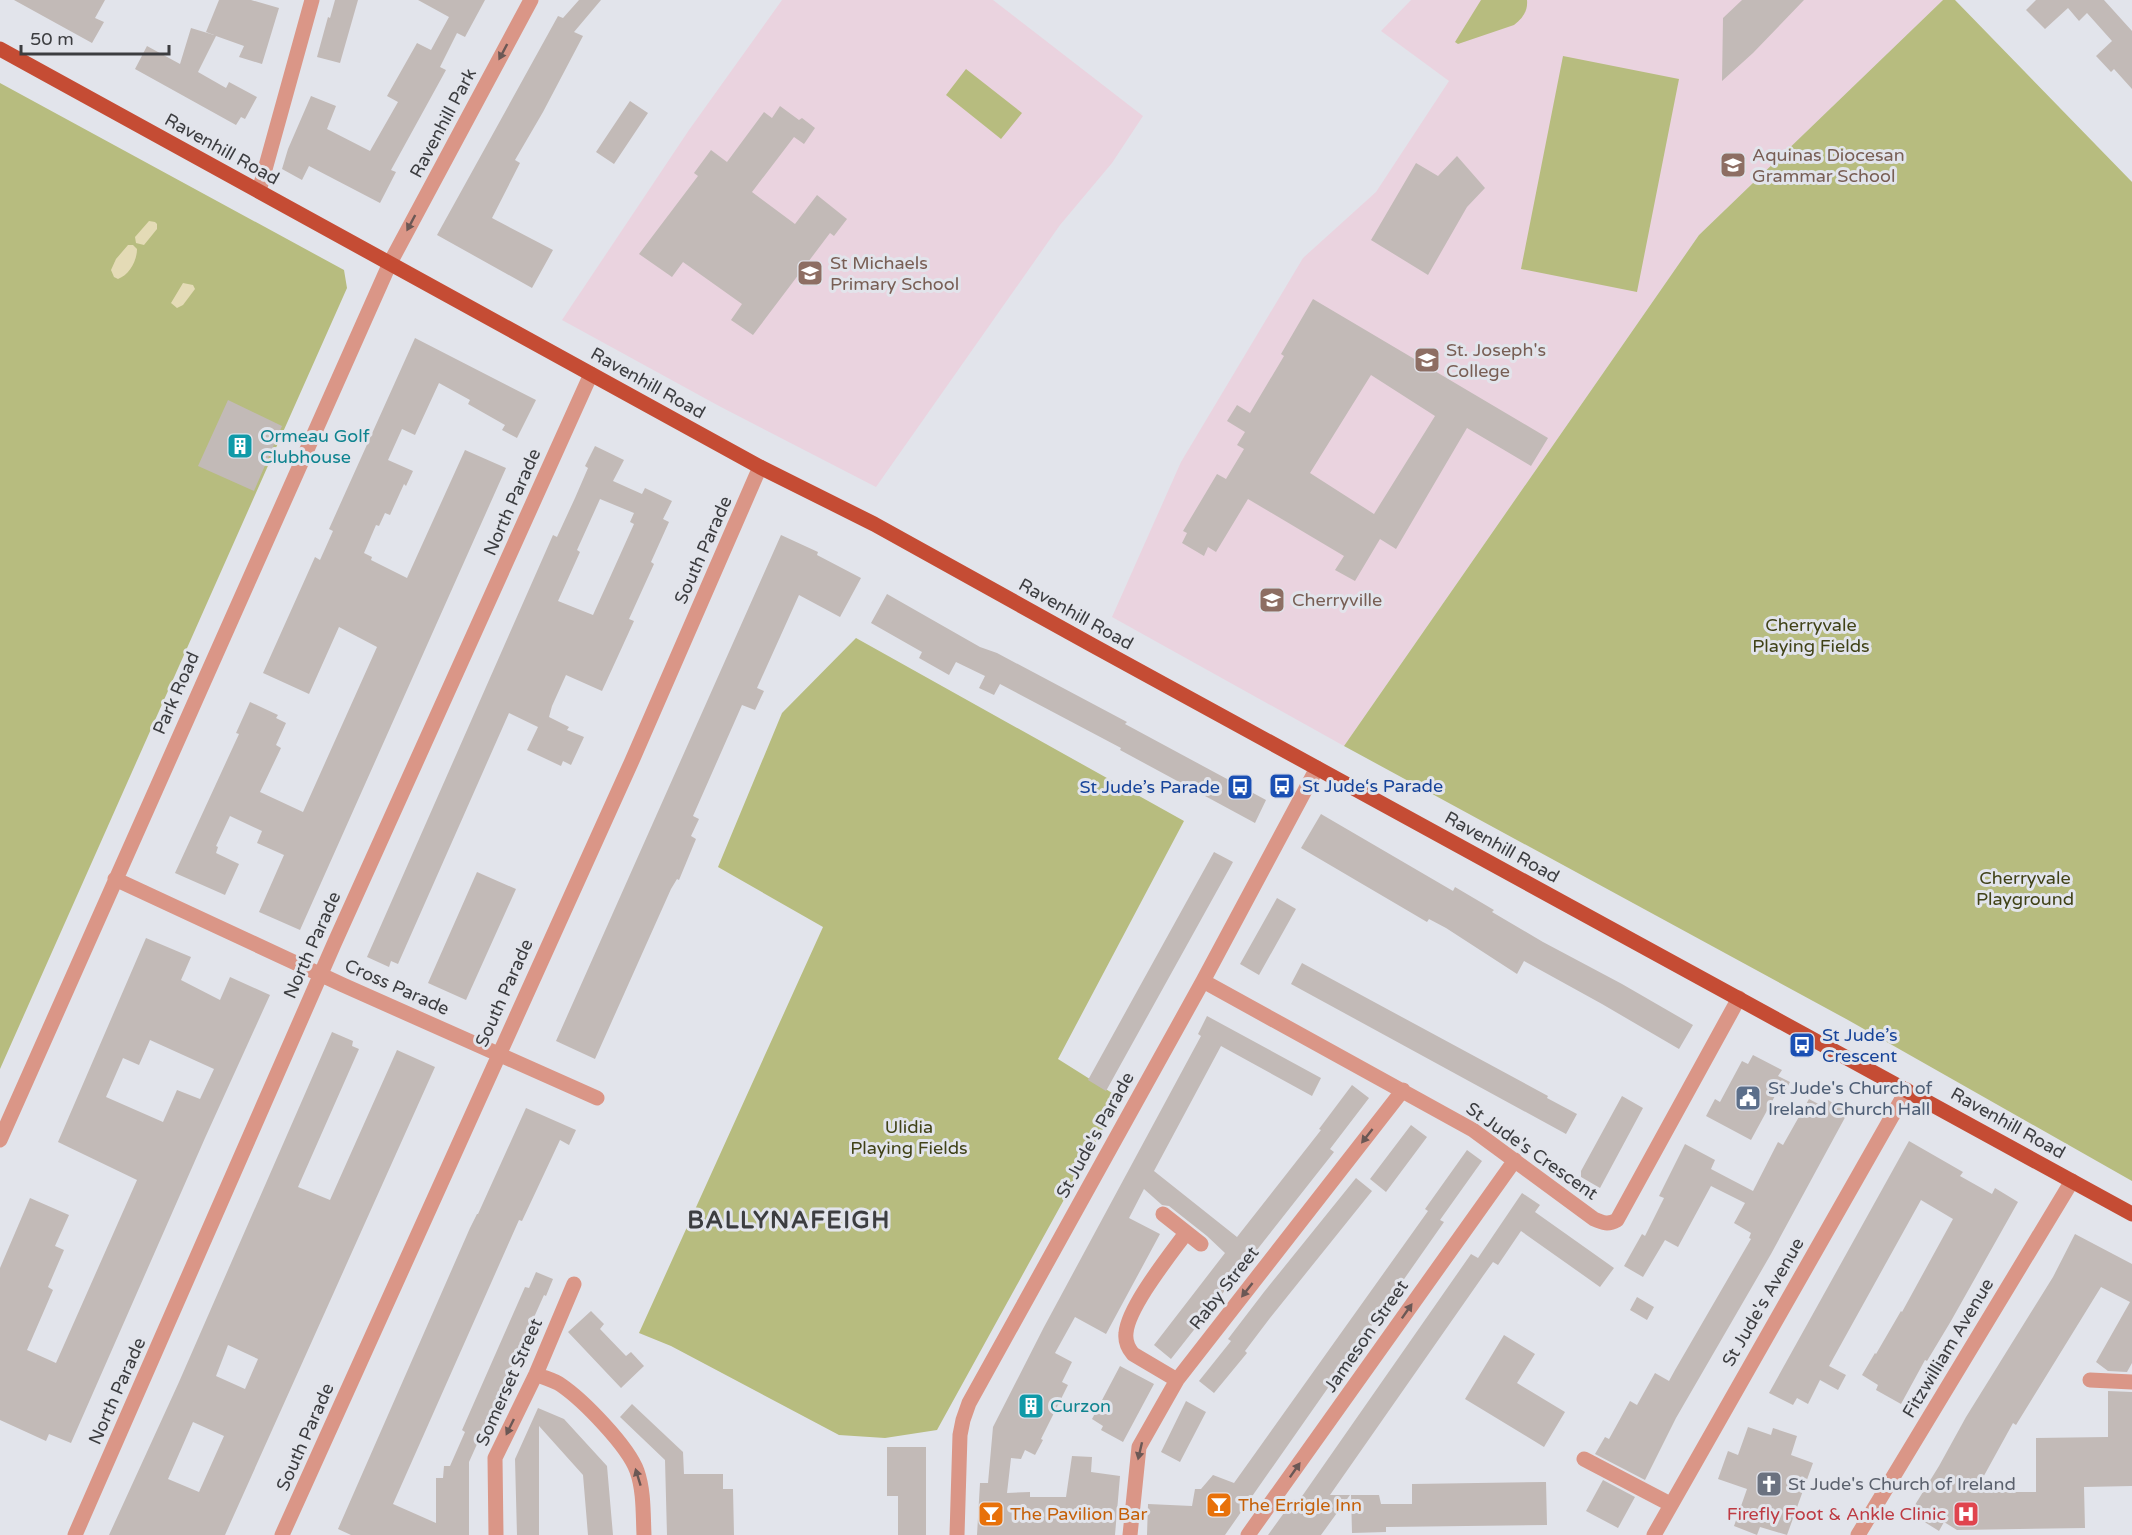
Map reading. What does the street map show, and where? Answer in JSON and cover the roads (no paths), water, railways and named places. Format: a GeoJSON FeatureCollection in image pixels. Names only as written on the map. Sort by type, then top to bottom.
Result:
{"type":"FeatureCollection","features":[{"type":"Feature","properties":{"kind":"main road","name":"Ravenhill Road"},"geometry":{"type":"LineString","coordinates":[[0,49],[591,375],[760,467],[874,524],[2132,1214]]}},
{"type":"Feature","properties":{"kind":"street"},"geometry":{"type":"LineString","coordinates":[[259,192],[312,0]]}},
{"type":"Feature","properties":{"kind":"street","name":"Ravenhill Park"},"geometry":{"type":"LineString","coordinates":[[390,263],[531,0]]}},
{"type":"Feature","properties":{"kind":"street","name":"Park Road"},"geometry":{"type":"LineString","coordinates":[[0,1140],[390,263]]}},
{"type":"Feature","properties":{"kind":"street","name":"North Parade"},"geometry":{"type":"LineString","coordinates":[[75,1535],[320,974],[591,375]]}},
{"type":"Feature","properties":{"kind":"street","name":"South Parade"},"geometry":{"type":"LineString","coordinates":[[282,1535],[631,763],[760,467]]}},
{"type":"Feature","properties":{"kind":"street","name":"St Jude's Parade"},"geometry":{"type":"LineString","coordinates":[[957,1535],[960,1435],[969,1403],[1203,981],[1317,768]]}},
{"type":"Feature","properties":{"kind":"street","name":"Cross Parade"},"geometry":{"type":"LineString","coordinates":[[115,879],[597,1098]]}},
{"type":"Feature","properties":{"kind":"street","name":"St Jude's Crescent"},"geometry":{"type":"LineString","coordinates":[[1203,981],[1473,1130],[1594,1219],[1603,1223],[1617,1220],[1739,998]]}},
{"type":"Feature","properties":{"kind":"street","name":"Raby Street"},"geometry":{"type":"LineString","coordinates":[[1130,1535],[1139,1447],[1177,1380],[1403,1090]]}},
{"type":"Feature","properties":{"kind":"street","name":"St Jude's Avenue"},"geometry":{"type":"LineString","coordinates":[[1654,1535],[1907,1090]]}},
{"type":"Feature","properties":{"kind":"street","name":"Jameson Street"},"geometry":{"type":"LineString","coordinates":[[1248,1535],[1515,1160]]}},
{"type":"Feature","properties":{"kind":"street","name":"Fitzwilliam Avenue"},"geometry":{"type":"LineString","coordinates":[[1858,1535],[2072,1180]]}},
{"type":"Feature","properties":{"kind":"street"},"geometry":{"type":"LineString","coordinates":[[1163,1214],[1201,1244]]}},
{"type":"Feature","properties":{"kind":"street"},"geometry":{"type":"LineString","coordinates":[[1177,1380],[1133,1354],[1128,1348],[1125,1333],[1147,1288],[1186,1233]]}},
{"type":"Feature","properties":{"kind":"street","name":"Somerset Street"},"geometry":{"type":"LineString","coordinates":[[496,1535],[495,1458],[536,1374],[574,1284]]}},
{"type":"Feature","properties":{"kind":"street"},"geometry":{"type":"LineString","coordinates":[[536,1374],[559,1384],[572,1393],[627,1452],[637,1470],[642,1488],[644,1535]]}},
{"type":"Feature","properties":{"kind":"street"},"geometry":{"type":"LineString","coordinates":[[2090,1380],[2132,1382]]}},
{"type":"Feature","properties":{"kind":"street"},"geometry":{"type":"LineString","coordinates":[[1584,1459],[1670,1504]]}},
{"type":"Feature","properties":{"kind":"place","name":"Aquinas Diocesan Grammar School"},"geometry":{"type":"Point","coordinates":[1733,165]}},
{"type":"Feature","properties":{"kind":"place","name":"St Michaels Primary School"},"geometry":{"type":"Point","coordinates":[810,273]}},
{"type":"Feature","properties":{"kind":"place","name":"St. Joseph's College"},"geometry":{"type":"Point","coordinates":[1427,360]}},
{"type":"Feature","properties":{"kind":"place","name":"Ormeau Golf Clubhouse"},"geometry":{"type":"Point","coordinates":[240,446]}},
{"type":"Feature","properties":{"kind":"place","name":"Cherryville"},"geometry":{"type":"Point","coordinates":[1272,600]}},
{"type":"Feature","properties":{"kind":"place","name":"St Jude‘s Parade"},"geometry":{"type":"Point","coordinates":[1282,786]}},
{"type":"Feature","properties":{"kind":"place","name":"St Jude’s Parade"},"geometry":{"type":"Point","coordinates":[1240,787]}},
{"type":"Feature","properties":{"kind":"place","name":"St Jude’s Crescent"},"geometry":{"type":"Point","coordinates":[1802,1045]}},
{"type":"Feature","properties":{"kind":"place","name":"St Jude's Church of Ireland Church Hall"},"geometry":{"type":"Point","coordinates":[1748,1098]}},
{"type":"Feature","properties":{"kind":"place","name":"Curzon"},"geometry":{"type":"Point","coordinates":[1031,1406]}},
{"type":"Feature","properties":{"kind":"place","name":"St Jude's Church of Ireland"},"geometry":{"type":"Point","coordinates":[1769,1484]}},
{"type":"Feature","properties":{"kind":"place","name":"The Errigle Inn"},"geometry":{"type":"Point","coordinates":[1219,1505]}},
{"type":"Feature","properties":{"kind":"place","name":"The Pavilion Bar"},"geometry":{"type":"Point","coordinates":[991,1514]}},
{"type":"Feature","properties":{"kind":"place","name":"Firefly Foot & Ankle Clinic"},"geometry":{"type":"Point","coordinates":[1966,1514]}},
{"type":"Feature","properties":{"kind":"district","name":"BALLYNAFEIGH"},"geometry":{"type":"Point","coordinates":[789,1220]}},
{"type":"Feature","properties":{"kind":"park label","name":"Cherryvale Playing Fields"},"geometry":{"type":"Point","coordinates":[1811,635]}},
{"type":"Feature","properties":{"kind":"park label","name":"Cherryvale Playground"},"geometry":{"type":"Point","coordinates":[2025,888]}},
{"type":"Feature","properties":{"kind":"park label","name":"Ulidia Playing Fields"},"geometry":{"type":"Point","coordinates":[909,1137]}}]}
